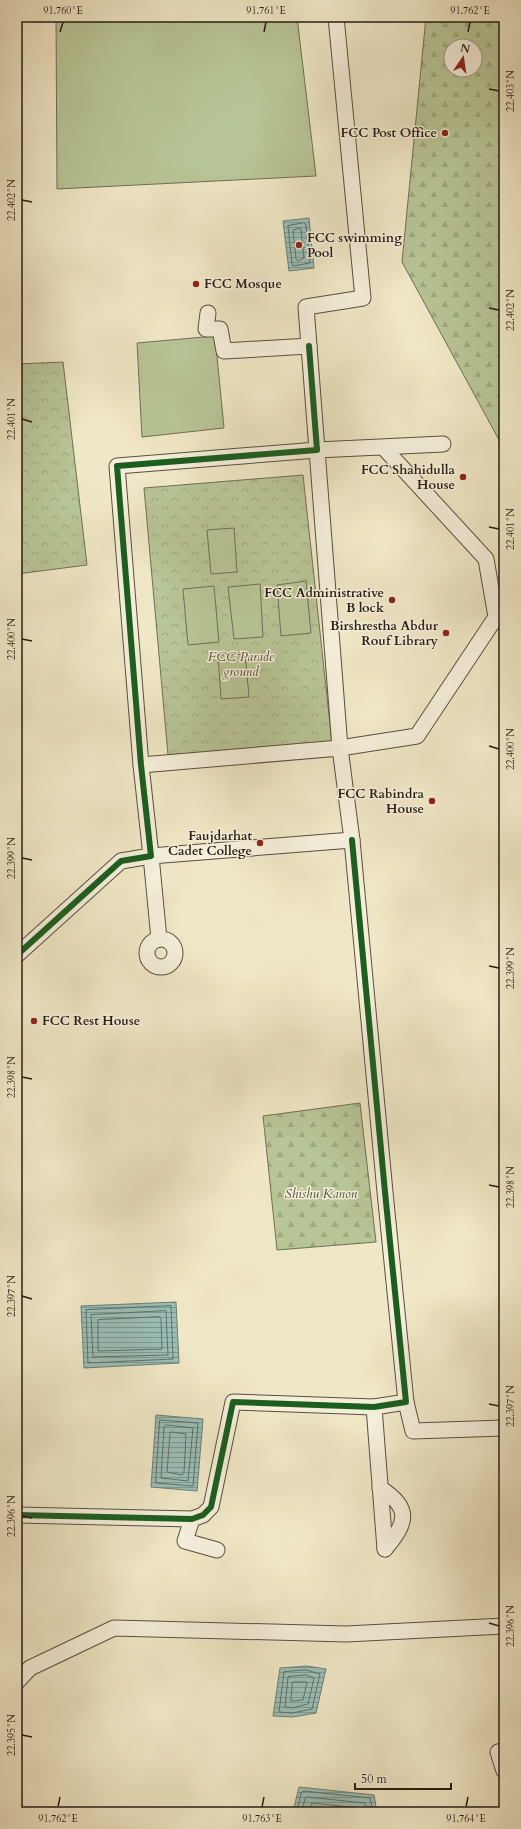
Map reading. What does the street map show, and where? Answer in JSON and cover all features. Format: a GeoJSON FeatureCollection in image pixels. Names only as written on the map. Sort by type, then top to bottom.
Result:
{"type":"FeatureCollection","features":[{"type":"Feature","properties":{"kind":"street"},"geometry":{"type":"LineString","coordinates":[[336,17],[363,298],[306,307],[340,748],[352,840],[406,1402],[413,1431],[504,1428]]}},
{"type":"Feature","properties":{"kind":"street"},"geometry":{"type":"LineString","coordinates":[[208,313],[206,329],[220,329],[224,351],[309,346]]}},
{"type":"Feature","properties":{"kind":"street"},"geometry":{"type":"LineString","coordinates":[[159,939],[152,856],[141,765],[117,466],[317,450],[443,444]]}},
{"type":"Feature","properties":{"kind":"street"},"geometry":{"type":"LineString","coordinates":[[141,765],[340,748],[417,736],[496,617],[486,559],[384,448]]}},
{"type":"Feature","properties":{"kind":"street"},"geometry":{"type":"LineString","coordinates":[[17,955],[121,861],[152,856],[352,840]]}},
{"type":"Feature","properties":{"kind":"street"},"geometry":{"type":"LineString","coordinates":[[17,1515],[192,1519],[203,1515],[211,1507],[233,1402],[374,1407],[406,1402]]}},
{"type":"Feature","properties":{"kind":"street"},"geometry":{"type":"LineString","coordinates":[[374,1407],[380,1488]]}},
{"type":"Feature","properties":{"kind":"street"},"geometry":{"type":"LineString","coordinates":[[192,1519],[184,1547],[217,1550]]}},
{"type":"Feature","properties":{"kind":"street"},"geometry":{"type":"LineString","coordinates":[[17,1682],[30,1668],[114,1628],[346,1634],[504,1626]]}},
{"type":"Feature","properties":{"kind":"street"},"geometry":{"type":"LineString","coordinates":[[504,1750],[498,1752],[504,1771]]}},
{"type":"Feature","properties":{"kind":"green space"},"geometry":{"type":"Polygon","coordinates":[[[56,17],[297,17],[316,176],[57,189],[56,17]]]}},
{"type":"Feature","properties":{"kind":"green space"},"geometry":{"type":"Polygon","coordinates":[[[426,17],[504,17],[504,449],[402,262],[426,17]]]}},
{"type":"Feature","properties":{"kind":"green space"},"geometry":{"type":"Polygon","coordinates":[[[215,336],[224,428],[142,437],[137,343],[215,336]]]}},
{"type":"Feature","properties":{"kind":"green space"},"geometry":{"type":"Polygon","coordinates":[[[63,362],[87,565],[17,574],[17,364],[63,362]]]}},
{"type":"Feature","properties":{"kind":"green space","name":"FCC Parade ground"},"geometry":{"type":"Polygon","coordinates":[[[303,475],[332,743],[168,755],[144,488],[303,475]]]}},
{"type":"Feature","properties":{"kind":"green space"},"geometry":{"type":"Polygon","coordinates":[[[234,528],[237,572],[211,574],[207,530],[234,528]]]}},
{"type":"Feature","properties":{"kind":"green space"},"geometry":{"type":"Polygon","coordinates":[[[306,581],[311,633],[281,636],[277,585],[306,581]]]}},
{"type":"Feature","properties":{"kind":"green space"},"geometry":{"type":"Polygon","coordinates":[[[260,584],[263,637],[234,639],[228,587],[260,584]]]}},
{"type":"Feature","properties":{"kind":"green space"},"geometry":{"type":"Polygon","coordinates":[[[214,586],[219,642],[188,645],[183,589],[214,586]]]}},
{"type":"Feature","properties":{"kind":"green space"},"geometry":{"type":"Polygon","coordinates":[[[245,654],[249,697],[221,699],[218,655],[245,654]]]}},
{"type":"Feature","properties":{"kind":"green space","name":"Shishu Kanon"},"geometry":{"type":"Polygon","coordinates":[[[360,1103],[376,1242],[277,1250],[263,1116],[360,1103]]]}},
{"type":"Feature","properties":{"kind":"water","name":"FCC swimming Pool"},"geometry":{"type":"Polygon","coordinates":[[[309,218],[314,268],[289,271],[283,221],[309,218]]]}},
{"type":"Feature","properties":{"kind":"water"},"geometry":{"type":"Polygon","coordinates":[[[176,1302],[179,1363],[84,1368],[81,1306],[176,1302]]]}},
{"type":"Feature","properties":{"kind":"water"},"geometry":{"type":"Polygon","coordinates":[[[156,1415],[203,1419],[197,1491],[151,1487],[156,1415]]]}},
{"type":"Feature","properties":{"kind":"water"},"geometry":{"type":"Polygon","coordinates":[[[307,1666],[326,1669],[316,1713],[293,1717],[273,1716],[280,1668],[307,1666]]]}},
{"type":"Feature","properties":{"kind":"water"},"geometry":{"type":"Polygon","coordinates":[[[299,1787],[374,1795],[377,1812],[293,1812],[299,1787]]]}},
{"type":"Feature","properties":{"kind":"cycle path"},"geometry":{"type":"LineString","coordinates":[[17,955],[121,861],[151,856],[141,765],[117,466],[317,450],[309,346]]}},
{"type":"Feature","properties":{"kind":"cycle path"},"geometry":{"type":"LineString","coordinates":[[17,1515],[192,1519],[203,1515],[211,1507],[233,1402],[374,1407],[406,1402],[352,840]]}},
{"type":"Feature","properties":{"kind":"place","name":"FCC Post Office"},"geometry":{"type":"Point","coordinates":[445,133]}},
{"type":"Feature","properties":{"kind":"place","name":"FCC swimming Pool"},"geometry":{"type":"Point","coordinates":[299,245]}},
{"type":"Feature","properties":{"kind":"place","name":"FCC Mosque"},"geometry":{"type":"Point","coordinates":[196,284]}},
{"type":"Feature","properties":{"kind":"place","name":"FCC Shahidulla House"},"geometry":{"type":"Point","coordinates":[463,477]}},
{"type":"Feature","properties":{"kind":"place","name":"FCC Administrative B lock"},"geometry":{"type":"Point","coordinates":[392,600]}},
{"type":"Feature","properties":{"kind":"place","name":"Birshrestha Abdur Rouf Library"},"geometry":{"type":"Point","coordinates":[446,633]}},
{"type":"Feature","properties":{"kind":"place","name":"FCC Rabindra House"},"geometry":{"type":"Point","coordinates":[432,801]}},
{"type":"Feature","properties":{"kind":"place","name":"Faujdarhat Cadet College"},"geometry":{"type":"Point","coordinates":[260,843]}},
{"type":"Feature","properties":{"kind":"place","name":"FCC Rest House"},"geometry":{"type":"Point","coordinates":[34,1021]}}]}
